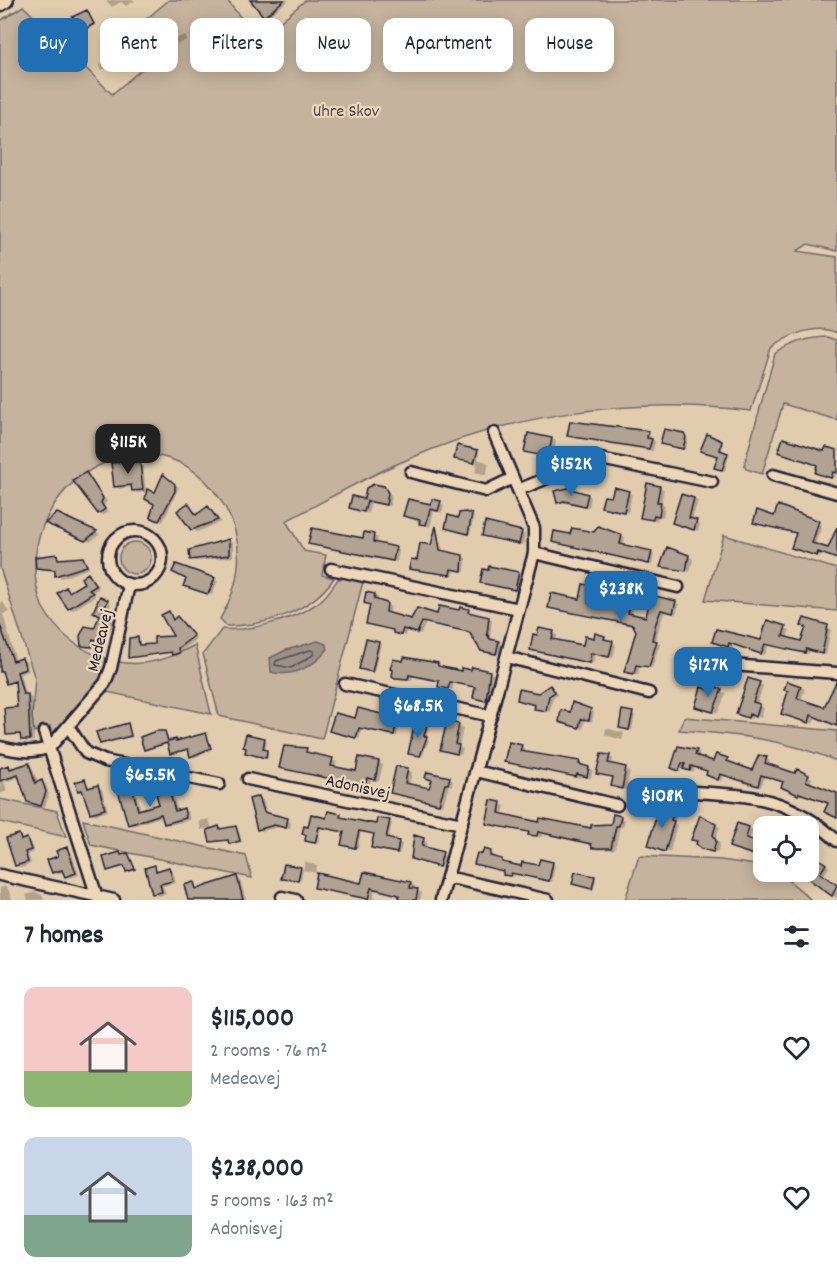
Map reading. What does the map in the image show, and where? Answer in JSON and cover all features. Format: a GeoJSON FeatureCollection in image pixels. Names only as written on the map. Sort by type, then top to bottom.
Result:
{"type":"FeatureCollection","features":[{"type":"Feature","properties":{"kind":"street"},"geometry":{"type":"LineString","coordinates":[[0,3],[5,0]]}},
{"type":"Feature","properties":{"kind":"street"},"geometry":{"type":"LineString","coordinates":[[441,900],[534,553],[534,528],[494,434]]}},
{"type":"Feature","properties":{"kind":"street"},"geometry":{"type":"LineString","coordinates":[[518,490],[596,458],[711,482]]}},
{"type":"Feature","properties":{"kind":"street"},"geometry":{"type":"LineString","coordinates":[[411,472],[486,491],[513,478]]}},
{"type":"Feature","properties":{"kind":"street"},"geometry":{"type":"LineString","coordinates":[[772,475],[837,493]]}},
{"type":"Feature","properties":{"kind":"street"},"geometry":{"type":"LineString","coordinates":[[132,531],[145,532],[155,539],[162,550],[162,563],[157,575],[149,582],[129,585],[117,579],[110,569],[107,556],[111,544],[120,535],[132,531]]}},
{"type":"Feature","properties":{"kind":"street"},"geometry":{"type":"LineString","coordinates":[[534,553],[678,587]]}},
{"type":"Feature","properties":{"kind":"street"},"geometry":{"type":"LineString","coordinates":[[331,568],[519,609]]}},
{"type":"Feature","properties":{"kind":"street","name":"Medeavej"},"geometry":{"type":"LineString","coordinates":[[50,747],[105,683],[111,668],[129,585]]}},
{"type":"Feature","properties":{"kind":"street"},"geometry":{"type":"LineString","coordinates":[[506,657],[649,693]]}},
{"type":"Feature","properties":{"kind":"street"},"geometry":{"type":"LineString","coordinates":[[705,663],[837,673]]}},
{"type":"Feature","properties":{"kind":"street"},"geometry":{"type":"LineString","coordinates":[[345,684],[491,716]]}},
{"type":"Feature","properties":{"kind":"street"},"geometry":{"type":"LineString","coordinates":[[68,726],[86,753],[105,761],[219,784]]}},
{"type":"Feature","properties":{"kind":"street"},"geometry":{"type":"LineString","coordinates":[[45,732],[97,898]]}},
{"type":"Feature","properties":{"kind":"street"},"geometry":{"type":"LineString","coordinates":[[0,747],[20,752],[40,752],[50,747]]}},
{"type":"Feature","properties":{"kind":"street"},"geometry":{"type":"LineString","coordinates":[[476,771],[617,805]]}},
{"type":"Feature","properties":{"kind":"street","name":"Adonisvej"},"geometry":{"type":"LineString","coordinates":[[248,779],[462,824]]}},
{"type":"Feature","properties":{"kind":"street"},"geometry":{"type":"LineString","coordinates":[[665,790],[759,798],[783,804],[806,814],[837,842]]}},
{"type":"Feature","properties":{"kind":"street"},"geometry":{"type":"LineString","coordinates":[[0,875],[114,900]]}},
{"type":"Feature","properties":{"kind":"street"},"geometry":{"type":"LineString","coordinates":[[447,877],[548,900]]}},
{"type":"Feature","properties":{"kind":"street"},"geometry":{"type":"LineString","coordinates":[[282,897],[296,900]]}},
{"type":"Feature","properties":{"kind":"green space","name":"Uhre Skov"},"geometry":{"type":"Polygon","coordinates":[[[169,0],[227,0],[241,18],[190,18],[190,72],[284,72],[284,18],[306,0],[837,0],[837,251],[808,244],[797,251],[837,257],[837,333],[820,329],[802,332],[771,348],[751,411],[663,406],[574,412],[530,420],[445,444],[374,475],[286,521],[304,551],[326,555],[322,575],[334,578],[325,590],[301,608],[272,620],[257,623],[227,626],[220,619],[233,592],[236,578],[238,549],[236,535],[225,507],[196,473],[162,457],[127,456],[93,469],[64,492],[43,525],[35,563],[42,606],[54,624],[78,646],[108,659],[95,691],[73,711],[53,736],[50,726],[34,732],[32,716],[35,679],[0,568],[0,21],[23,6],[35,18],[18,18],[18,72],[88,70],[112,94],[138,72],[178,72],[178,18],[148,18],[169,0]]]}},
{"type":"Feature","properties":{"kind":"green space"},"geometry":{"type":"Polygon","coordinates":[[[828,337],[837,340],[837,420],[783,404],[762,474],[746,469],[744,465],[775,354],[800,341],[828,337]]]}},
{"type":"Feature","properties":{"kind":"green space"},"geometry":{"type":"Polygon","coordinates":[[[724,535],[837,569],[837,611],[705,600],[724,535]]]}},
{"type":"Feature","properties":{"kind":"green space"},"geometry":{"type":"Polygon","coordinates":[[[135,542],[146,547],[151,558],[146,569],[135,574],[124,569],[119,558],[124,547],[135,542]]]}},
{"type":"Feature","properties":{"kind":"green space"},"geometry":{"type":"Polygon","coordinates":[[[342,574],[364,578],[322,739],[219,716],[203,654],[222,629],[256,627],[304,611],[317,604],[338,579],[341,579],[342,574]]]}},
{"type":"Feature","properties":{"kind":"green space"},"geometry":{"type":"Polygon","coordinates":[[[195,645],[211,714],[107,692],[119,662],[139,663],[158,660],[195,645]]]}},
{"type":"Feature","properties":{"kind":"green space"},"geometry":{"type":"Polygon","coordinates":[[[684,717],[837,731],[837,761],[778,742],[679,730],[684,717]]]}},
{"type":"Feature","properties":{"kind":"green space"},"geometry":{"type":"Polygon","coordinates":[[[0,799],[57,811],[66,837],[0,822],[0,799]]]}},
{"type":"Feature","properties":{"kind":"green space"},"geometry":{"type":"Polygon","coordinates":[[[83,820],[246,856],[252,878],[91,845],[83,820]]]}},
{"type":"Feature","properties":{"kind":"green space"},"geometry":{"type":"Polygon","coordinates":[[[639,856],[721,860],[753,865],[753,882],[789,882],[811,900],[625,900],[639,856]]]}},
{"type":"Feature","properties":{"kind":"water"},"geometry":{"type":"Polygon","coordinates":[[[318,641],[326,644],[328,649],[310,665],[295,672],[271,672],[270,658],[286,650],[318,641]]]}},
{"type":"Feature","properties":{"kind":"building"},"geometry":{"type":"Polygon","coordinates":[[[250,0],[284,0],[264,17],[250,0]]]}},
{"type":"Feature","properties":{"kind":"building"},"geometry":{"type":"Polygon","coordinates":[[[87,10],[94,24],[88,28],[88,18],[72,17],[87,10]]]}},
{"type":"Feature","properties":{"kind":"building"},"geometry":{"type":"Polygon","coordinates":[[[570,421],[648,431],[647,438],[652,439],[649,449],[567,436],[570,421]]]}},
{"type":"Feature","properties":{"kind":"building"},"geometry":{"type":"Polygon","coordinates":[[[664,429],[684,433],[686,437],[683,449],[660,444],[664,429]]]}},
{"type":"Feature","properties":{"kind":"building"},"geometry":{"type":"Polygon","coordinates":[[[528,433],[552,438],[547,462],[538,460],[539,455],[524,452],[528,433]]]}},
{"type":"Feature","properties":{"kind":"building"},"geometry":{"type":"Polygon","coordinates":[[[707,434],[722,441],[720,450],[728,453],[722,470],[714,468],[718,456],[700,451],[707,434]]]}},
{"type":"Feature","properties":{"kind":"building"},"geometry":{"type":"Polygon","coordinates":[[[783,438],[824,451],[826,447],[837,450],[837,473],[833,472],[831,478],[815,473],[817,465],[778,452],[783,438]]]}},
{"type":"Feature","properties":{"kind":"building"},"geometry":{"type":"Polygon","coordinates":[[[457,445],[478,450],[474,463],[454,459],[457,445]]]}},
{"type":"Feature","properties":{"kind":"building"},"geometry":{"type":"Polygon","coordinates":[[[140,462],[143,490],[132,491],[131,485],[114,487],[111,463],[140,462]]]}},
{"type":"Feature","properties":{"kind":"building"},"geometry":{"type":"Polygon","coordinates":[[[86,472],[103,498],[101,503],[105,509],[98,514],[73,481],[86,472]]]}},
{"type":"Feature","properties":{"kind":"building"},"geometry":{"type":"Polygon","coordinates":[[[163,474],[175,484],[175,491],[159,521],[150,517],[154,504],[145,499],[147,489],[155,492],[163,474]]]}},
{"type":"Feature","properties":{"kind":"building"},"geometry":{"type":"Polygon","coordinates":[[[647,483],[660,486],[657,502],[661,502],[659,516],[654,515],[653,520],[640,518],[647,483]]]}},
{"type":"Feature","properties":{"kind":"building"},"geometry":{"type":"Polygon","coordinates":[[[374,484],[384,486],[388,493],[386,505],[367,501],[364,512],[349,508],[352,496],[364,499],[366,488],[374,484]]]}},
{"type":"Feature","properties":{"kind":"building"},"geometry":{"type":"Polygon","coordinates":[[[614,487],[629,491],[624,512],[601,507],[604,496],[611,497],[614,487]]]}},
{"type":"Feature","properties":{"kind":"building"},"geometry":{"type":"Polygon","coordinates":[[[568,488],[588,494],[585,506],[564,501],[557,503],[554,491],[568,488]]]}},
{"type":"Feature","properties":{"kind":"building"},"geometry":{"type":"Polygon","coordinates":[[[681,494],[694,498],[689,518],[697,520],[694,530],[672,523],[681,494]]]}},
{"type":"Feature","properties":{"kind":"building"},"geometry":{"type":"Polygon","coordinates":[[[408,499],[431,504],[432,499],[441,501],[438,511],[430,509],[426,525],[419,524],[420,520],[403,516],[408,499]]]}},
{"type":"Feature","properties":{"kind":"building"},"geometry":{"type":"Polygon","coordinates":[[[188,503],[196,515],[208,506],[218,520],[191,530],[177,511],[188,503]]]}},
{"type":"Feature","properties":{"kind":"building"},"geometry":{"type":"Polygon","coordinates":[[[778,505],[819,521],[812,543],[828,548],[837,527],[837,559],[818,552],[817,556],[791,548],[796,533],[753,523],[757,510],[774,516],[778,505]]]}},
{"type":"Feature","properties":{"kind":"building"},"geometry":{"type":"Polygon","coordinates":[[[57,513],[97,531],[85,541],[45,523],[57,513]]]}},
{"type":"Feature","properties":{"kind":"building"},"geometry":{"type":"Polygon","coordinates":[[[459,513],[472,514],[468,534],[445,528],[448,515],[458,518],[459,513]]]}},
{"type":"Feature","properties":{"kind":"building"},"geometry":{"type":"Polygon","coordinates":[[[485,522],[522,531],[519,544],[482,536],[485,522]]]}},
{"type":"Feature","properties":{"kind":"building"},"geometry":{"type":"Polygon","coordinates":[[[436,526],[440,550],[463,555],[462,571],[451,569],[450,575],[409,569],[411,559],[417,560],[420,543],[431,545],[436,526]]]}},
{"type":"Feature","properties":{"kind":"building"},"geometry":{"type":"Polygon","coordinates":[[[598,526],[622,535],[620,544],[652,551],[649,564],[552,542],[554,531],[570,534],[572,528],[594,532],[598,526]]]}},
{"type":"Feature","properties":{"kind":"building"},"geometry":{"type":"Polygon","coordinates":[[[312,528],[363,538],[364,532],[374,534],[373,542],[396,547],[393,561],[308,544],[312,528]]]}},
{"type":"Feature","properties":{"kind":"building"},"geometry":{"type":"Polygon","coordinates":[[[229,539],[229,555],[190,560],[189,550],[229,539]]]}},
{"type":"Feature","properties":{"kind":"building"},"geometry":{"type":"Polygon","coordinates":[[[667,547],[689,555],[686,571],[660,567],[667,547]]]}},
{"type":"Feature","properties":{"kind":"building"},"geometry":{"type":"Polygon","coordinates":[[[57,554],[58,559],[83,557],[87,566],[55,576],[55,570],[36,568],[35,557],[57,554]]]}},
{"type":"Feature","properties":{"kind":"building"},"geometry":{"type":"Polygon","coordinates":[[[176,564],[215,578],[208,594],[183,586],[186,579],[172,572],[176,564]]]}},
{"type":"Feature","properties":{"kind":"building"},"geometry":{"type":"Polygon","coordinates":[[[489,566],[519,572],[515,590],[480,583],[483,569],[488,570],[489,566]]]}},
{"type":"Feature","properties":{"kind":"building"},"geometry":{"type":"Polygon","coordinates":[[[88,573],[96,586],[89,590],[93,593],[68,609],[57,593],[66,587],[69,592],[84,583],[81,578],[88,573]]]}},
{"type":"Feature","properties":{"kind":"building"},"geometry":{"type":"Polygon","coordinates":[[[583,584],[592,586],[588,603],[620,610],[621,604],[630,606],[628,613],[646,617],[651,595],[676,601],[673,613],[661,610],[652,640],[657,641],[649,667],[636,665],[634,674],[624,672],[636,631],[633,625],[548,608],[551,593],[580,599],[583,584]]]}},
{"type":"Feature","properties":{"kind":"building"},"geometry":{"type":"Polygon","coordinates":[[[366,592],[375,594],[374,599],[387,603],[386,612],[411,619],[417,608],[437,614],[439,606],[459,610],[460,607],[469,609],[468,612],[489,617],[487,634],[490,639],[499,641],[496,654],[481,651],[469,632],[422,622],[417,633],[403,629],[401,635],[393,633],[393,630],[366,624],[370,605],[364,603],[366,592]]]}},
{"type":"Feature","properties":{"kind":"building"},"geometry":{"type":"Polygon","coordinates":[[[100,596],[108,600],[103,612],[112,617],[100,641],[93,639],[92,647],[81,646],[80,636],[85,626],[94,628],[100,615],[93,612],[100,596]]]}},
{"type":"Feature","properties":{"kind":"building"},"geometry":{"type":"Polygon","coordinates":[[[169,611],[173,620],[177,616],[194,636],[178,648],[179,653],[128,658],[129,638],[138,637],[139,645],[154,644],[154,637],[173,636],[161,615],[169,611]]]}},
{"type":"Feature","properties":{"kind":"building"},"geometry":{"type":"Polygon","coordinates":[[[804,618],[828,625],[822,654],[806,649],[805,653],[765,644],[761,654],[729,643],[728,647],[712,642],[716,629],[761,640],[767,620],[786,626],[783,636],[801,641],[806,627],[801,626],[804,618]]]}},
{"type":"Feature","properties":{"kind":"building"},"geometry":{"type":"Polygon","coordinates":[[[0,625],[13,661],[22,658],[26,669],[17,672],[23,694],[28,694],[30,740],[21,740],[20,734],[6,735],[4,708],[17,707],[15,681],[6,684],[2,671],[0,672],[0,625]]]}},
{"type":"Feature","properties":{"kind":"building"},"geometry":{"type":"Polygon","coordinates":[[[539,628],[554,631],[552,639],[583,645],[585,636],[594,638],[595,633],[605,636],[604,639],[613,641],[609,657],[591,653],[589,663],[530,650],[533,634],[537,635],[539,628]]]}},
{"type":"Feature","properties":{"kind":"building"},"geometry":{"type":"Polygon","coordinates":[[[366,639],[379,642],[372,672],[359,669],[366,639]]]}},
{"type":"Feature","properties":{"kind":"building"},"geometry":{"type":"Polygon","coordinates":[[[404,657],[438,663],[438,666],[461,671],[461,668],[471,670],[472,667],[490,671],[486,701],[473,698],[475,687],[450,682],[448,689],[438,687],[439,681],[409,675],[408,679],[395,678],[392,676],[393,670],[390,669],[393,659],[403,661],[404,657]]]}},
{"type":"Feature","properties":{"kind":"building"},"geometry":{"type":"Polygon","coordinates":[[[748,678],[760,682],[753,702],[760,704],[756,717],[749,714],[748,718],[736,714],[748,678]]]}},
{"type":"Feature","properties":{"kind":"building"},"geometry":{"type":"Polygon","coordinates":[[[837,680],[837,726],[811,715],[809,723],[781,714],[788,691],[784,690],[787,681],[801,686],[797,698],[824,707],[837,680]]]}},
{"type":"Feature","properties":{"kind":"building"},"geometry":{"type":"Polygon","coordinates":[[[550,685],[555,692],[549,696],[546,711],[534,709],[535,705],[517,700],[519,689],[538,693],[550,685]]]}},
{"type":"Feature","properties":{"kind":"building"},"geometry":{"type":"Polygon","coordinates":[[[710,685],[722,689],[713,712],[695,707],[701,687],[709,690],[710,685]]]}},
{"type":"Feature","properties":{"kind":"building"},"geometry":{"type":"Polygon","coordinates":[[[572,702],[591,709],[589,720],[581,719],[579,728],[559,722],[561,710],[570,712],[572,702]]]}},
{"type":"Feature","properties":{"kind":"building"},"geometry":{"type":"Polygon","coordinates":[[[358,708],[397,718],[394,735],[359,728],[356,738],[329,731],[335,713],[355,718],[358,708]]]}},
{"type":"Feature","properties":{"kind":"building"},"geometry":{"type":"Polygon","coordinates":[[[622,710],[633,712],[629,730],[619,728],[622,710]]]}},
{"type":"Feature","properties":{"kind":"building"},"geometry":{"type":"Polygon","coordinates":[[[447,721],[459,724],[455,744],[459,745],[457,754],[440,750],[447,721]]]}},
{"type":"Feature","properties":{"kind":"building"},"geometry":{"type":"Polygon","coordinates":[[[415,722],[427,725],[424,736],[427,737],[420,756],[408,754],[415,722]]]}},
{"type":"Feature","properties":{"kind":"building"},"geometry":{"type":"Polygon","coordinates":[[[128,723],[131,736],[100,744],[96,732],[128,723]]]}},
{"type":"Feature","properties":{"kind":"building"},"geometry":{"type":"Polygon","coordinates":[[[156,731],[165,731],[168,741],[206,733],[211,748],[190,757],[188,749],[170,754],[167,743],[144,750],[140,737],[156,731]]]}},
{"type":"Feature","properties":{"kind":"building"},"geometry":{"type":"Polygon","coordinates":[[[246,734],[265,738],[263,749],[267,750],[266,758],[245,753],[246,748],[243,747],[246,734]]]}},
{"type":"Feature","properties":{"kind":"building"},"geometry":{"type":"Polygon","coordinates":[[[509,742],[522,745],[520,751],[580,761],[579,764],[589,767],[587,777],[577,774],[576,777],[504,762],[509,742]]]}},
{"type":"Feature","properties":{"kind":"building"},"geometry":{"type":"Polygon","coordinates":[[[284,746],[307,748],[306,752],[333,758],[331,766],[356,771],[359,757],[379,761],[375,780],[367,778],[365,786],[279,768],[284,746]]]}},
{"type":"Feature","properties":{"kind":"building"},"geometry":{"type":"Polygon","coordinates":[[[678,746],[697,750],[695,755],[713,761],[716,754],[728,758],[727,761],[752,770],[759,755],[767,757],[765,763],[795,773],[797,769],[809,775],[806,781],[837,793],[837,818],[824,812],[828,803],[799,793],[798,795],[781,787],[783,782],[761,775],[758,786],[720,774],[718,780],[706,775],[707,771],[691,766],[690,771],[683,769],[685,764],[682,763],[679,771],[671,768],[678,746]]]}},
{"type":"Feature","properties":{"kind":"building"},"geometry":{"type":"Polygon","coordinates":[[[601,754],[610,755],[608,763],[626,767],[622,789],[611,786],[613,777],[596,774],[601,754]]]}},
{"type":"Feature","properties":{"kind":"building"},"geometry":{"type":"Polygon","coordinates":[[[29,763],[35,783],[42,780],[46,792],[41,806],[27,802],[18,775],[0,781],[0,768],[9,765],[10,769],[29,763]]]}},
{"type":"Feature","properties":{"kind":"building"},"geometry":{"type":"Polygon","coordinates":[[[396,766],[408,768],[405,783],[429,788],[432,780],[425,778],[427,772],[450,777],[448,784],[445,784],[439,804],[390,793],[396,766]]]}},
{"type":"Feature","properties":{"kind":"building"},"geometry":{"type":"Polygon","coordinates":[[[85,779],[88,788],[98,785],[105,809],[90,813],[82,790],[78,791],[75,782],[85,779]]]}},
{"type":"Feature","properties":{"kind":"building"},"geometry":{"type":"Polygon","coordinates":[[[132,786],[138,810],[159,804],[156,794],[169,790],[175,811],[184,808],[186,818],[164,824],[161,814],[128,825],[118,790],[132,786]]]}},
{"type":"Feature","properties":{"kind":"building"},"geometry":{"type":"Polygon","coordinates":[[[259,796],[264,812],[288,818],[286,828],[274,825],[257,830],[249,799],[259,796]]]}},
{"type":"Feature","properties":{"kind":"building"},"geometry":{"type":"Polygon","coordinates":[[[491,800],[501,802],[499,813],[539,822],[540,818],[591,828],[591,825],[611,824],[613,814],[621,816],[611,848],[592,848],[591,844],[538,832],[537,836],[528,835],[529,832],[486,824],[491,800]]]}},
{"type":"Feature","properties":{"kind":"building"},"geometry":{"type":"Polygon","coordinates":[[[659,806],[674,811],[671,820],[674,821],[665,852],[648,846],[659,806]]]}},
{"type":"Feature","properties":{"kind":"building"},"geometry":{"type":"Polygon","coordinates":[[[328,811],[341,814],[340,817],[376,824],[377,818],[390,820],[386,838],[399,841],[397,853],[371,848],[374,834],[359,831],[355,848],[341,845],[344,832],[319,827],[315,843],[305,841],[306,835],[302,834],[304,826],[308,827],[311,814],[326,818],[328,811]]]}},
{"type":"Feature","properties":{"kind":"building"},"geometry":{"type":"Polygon","coordinates":[[[700,815],[716,824],[713,835],[716,841],[713,852],[702,849],[696,844],[697,841],[691,840],[700,815]]]}},
{"type":"Feature","properties":{"kind":"building"},"geometry":{"type":"Polygon","coordinates":[[[737,823],[749,827],[746,838],[753,840],[753,855],[729,847],[737,823]]]}},
{"type":"Feature","properties":{"kind":"building"},"geometry":{"type":"Polygon","coordinates":[[[219,826],[220,829],[236,826],[240,841],[229,844],[228,840],[210,842],[207,830],[219,826]]]}},
{"type":"Feature","properties":{"kind":"building"},"geometry":{"type":"Polygon","coordinates":[[[19,834],[21,840],[27,838],[31,850],[25,852],[28,862],[15,866],[6,838],[19,834]]]}},
{"type":"Feature","properties":{"kind":"building"},"geometry":{"type":"Polygon","coordinates":[[[414,835],[424,838],[422,846],[443,852],[439,867],[411,859],[414,835]]]}},
{"type":"Feature","properties":{"kind":"building"},"geometry":{"type":"Polygon","coordinates":[[[67,847],[76,873],[65,877],[62,870],[52,873],[47,860],[58,856],[56,851],[67,847]]]}},
{"type":"Feature","properties":{"kind":"building"},"geometry":{"type":"Polygon","coordinates":[[[484,849],[491,851],[490,856],[502,859],[502,862],[521,866],[522,862],[538,865],[540,859],[553,862],[549,881],[511,873],[510,876],[503,875],[503,871],[474,864],[477,853],[482,854],[484,849]]]}},
{"type":"Feature","properties":{"kind":"building"},"geometry":{"type":"Polygon","coordinates":[[[120,852],[121,855],[128,853],[135,869],[126,872],[124,866],[107,871],[103,857],[120,852]]]}},
{"type":"Feature","properties":{"kind":"building"},"geometry":{"type":"Polygon","coordinates":[[[819,859],[826,864],[820,873],[837,885],[832,896],[813,882],[819,882],[819,859]]]}},
{"type":"Feature","properties":{"kind":"building"},"geometry":{"type":"Polygon","coordinates":[[[284,864],[301,867],[298,880],[281,879],[284,864]]]}},
{"type":"Feature","properties":{"kind":"building"},"geometry":{"type":"Polygon","coordinates":[[[155,865],[156,871],[169,867],[173,881],[160,884],[162,892],[152,894],[145,868],[155,865]]]}},
{"type":"Feature","properties":{"kind":"building"},"geometry":{"type":"Polygon","coordinates":[[[364,872],[411,882],[410,888],[418,889],[416,900],[398,900],[399,895],[371,888],[368,899],[314,888],[317,873],[361,883],[364,872]]]}},
{"type":"Feature","properties":{"kind":"building"},"geometry":{"type":"Polygon","coordinates":[[[575,872],[595,876],[592,889],[572,884],[575,872]]]}},
{"type":"Feature","properties":{"kind":"building"},"geometry":{"type":"Polygon","coordinates":[[[237,876],[243,900],[188,900],[184,885],[194,882],[196,889],[237,876]]]}}]}
